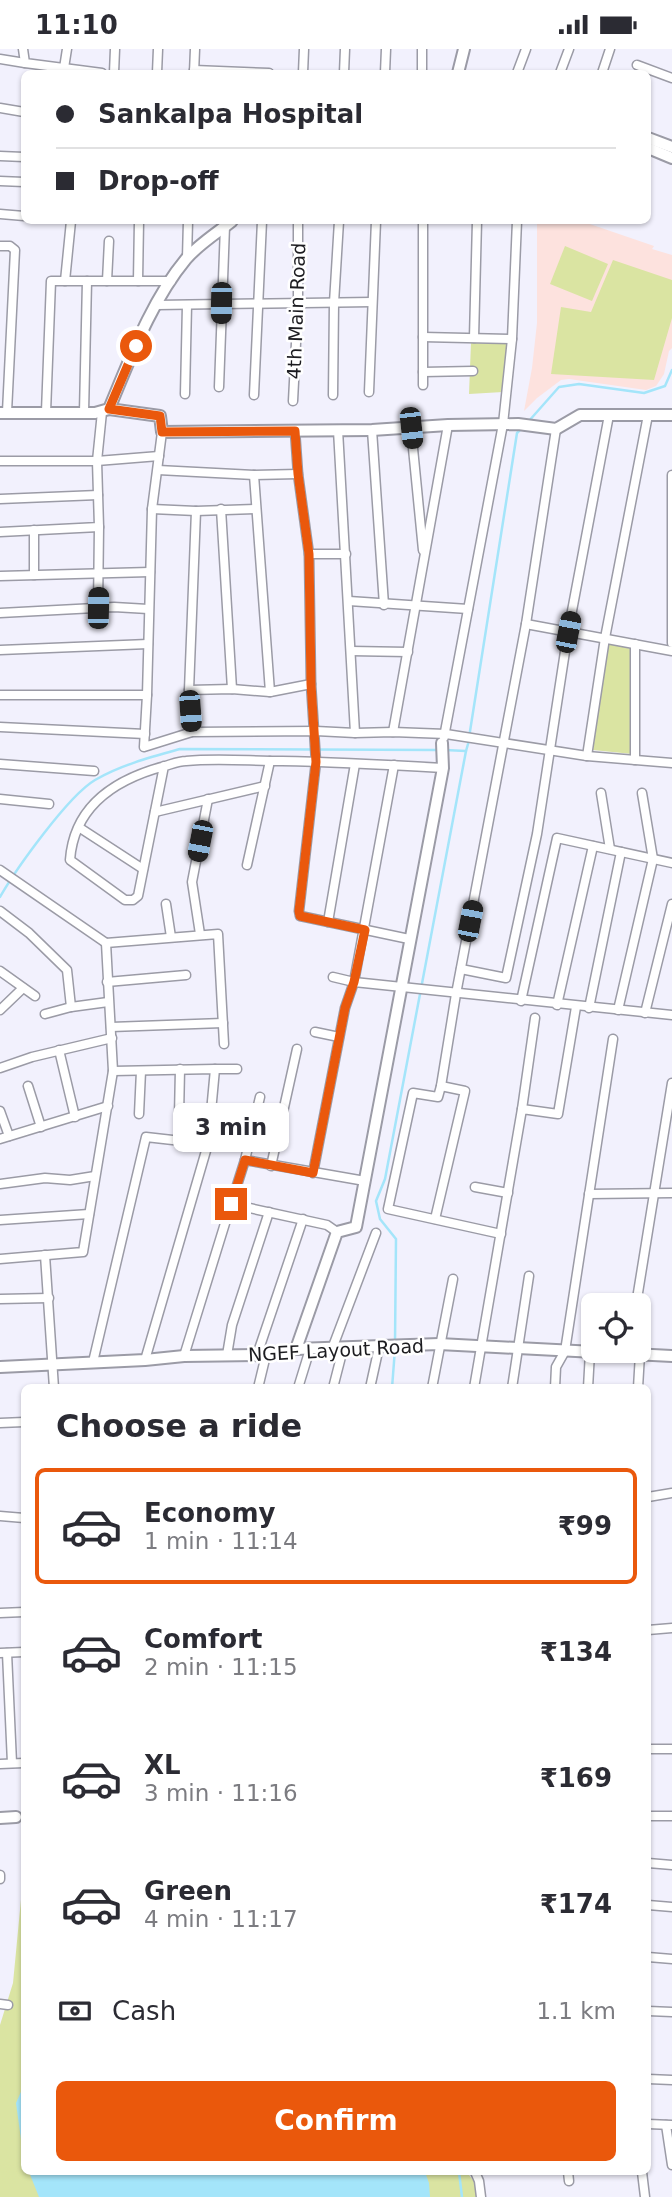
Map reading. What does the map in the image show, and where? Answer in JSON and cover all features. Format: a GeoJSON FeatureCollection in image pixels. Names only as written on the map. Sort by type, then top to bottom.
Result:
{"type":"FeatureCollection","features":[{"type":"Feature","properties":{"kind":"street"},"geometry":{"type":"LineString","coordinates":[[23,49],[25,63]]}},
{"type":"Feature","properties":{"kind":"street"},"geometry":{"type":"LineString","coordinates":[[64,68],[67,49]]}},
{"type":"Feature","properties":{"kind":"street"},"geometry":{"type":"LineString","coordinates":[[114,70],[115,49]]}},
{"type":"Feature","properties":{"kind":"street"},"geometry":{"type":"LineString","coordinates":[[157,70],[158,49]]}},
{"type":"Feature","properties":{"kind":"street"},"geometry":{"type":"LineString","coordinates":[[194,70],[195,49]]}},
{"type":"Feature","properties":{"kind":"street"},"geometry":{"type":"LineString","coordinates":[[303,70],[304,49]]}},
{"type":"Feature","properties":{"kind":"street"},"geometry":{"type":"LineString","coordinates":[[344,70],[345,49]]}},
{"type":"Feature","properties":{"kind":"street"},"geometry":{"type":"LineString","coordinates":[[385,70],[386,49]]}},
{"type":"Feature","properties":{"kind":"street"},"geometry":{"type":"LineString","coordinates":[[422,49],[422,70]]}},
{"type":"Feature","properties":{"kind":"street"},"geometry":{"type":"LineString","coordinates":[[459,70],[464,49]]}},
{"type":"Feature","properties":{"kind":"street"},"geometry":{"type":"LineString","coordinates":[[518,70],[526,49]]}},
{"type":"Feature","properties":{"kind":"street"},"geometry":{"type":"LineString","coordinates":[[561,70],[569,49]]}},
{"type":"Feature","properties":{"kind":"street"},"geometry":{"type":"LineString","coordinates":[[603,70],[610,49]]}},
{"type":"Feature","properties":{"kind":"street"},"geometry":{"type":"LineString","coordinates":[[0,59],[79,70]]}},
{"type":"Feature","properties":{"kind":"street"},"geometry":{"type":"LineString","coordinates":[[637,65],[650,70]]}},
{"type":"Feature","properties":{"kind":"street"},"geometry":{"type":"LineString","coordinates":[[651,70],[672,78]]}},
{"type":"Feature","properties":{"kind":"street"},"geometry":{"type":"LineString","coordinates":[[0,109],[21,112]]}},
{"type":"Feature","properties":{"kind":"street"},"geometry":{"type":"LineString","coordinates":[[651,139],[672,147]]}},
{"type":"Feature","properties":{"kind":"street"},"geometry":{"type":"LineString","coordinates":[[651,149],[672,158]]}},
{"type":"Feature","properties":{"kind":"street"},"geometry":{"type":"LineString","coordinates":[[0,156],[21,157]]}},
{"type":"Feature","properties":{"kind":"street"},"geometry":{"type":"LineString","coordinates":[[0,181],[21,182]]}},
{"type":"Feature","properties":{"kind":"street"},"geometry":{"type":"LineString","coordinates":[[0,214],[21,216]]}},
{"type":"Feature","properties":{"kind":"street"},"geometry":{"type":"LineString","coordinates":[[65,281],[71,224]]}},
{"type":"Feature","properties":{"kind":"street"},"geometry":{"type":"LineString","coordinates":[[138,281],[139,224]]}},
{"type":"Feature","properties":{"kind":"street"},"geometry":{"type":"LineString","coordinates":[[187,258],[188,224]]}},
{"type":"Feature","properties":{"kind":"street"},"geometry":{"type":"LineString","coordinates":[[98,608],[97,461],[106,411],[145,325],[171,281],[187,258],[227,224]]}},
{"type":"Feature","properties":{"kind":"street"},"geometry":{"type":"LineString","coordinates":[[219,387],[221,303],[228,224]]}},
{"type":"Feature","properties":{"kind":"street"},"geometry":{"type":"LineString","coordinates":[[254,395],[262,224]]}},
{"type":"Feature","properties":{"kind":"street","name":"4th Main Road"},"geometry":{"type":"LineString","coordinates":[[293,401],[299,224]]}},
{"type":"Feature","properties":{"kind":"street"},"geometry":{"type":"LineString","coordinates":[[333,395],[334,303],[339,224]]}},
{"type":"Feature","properties":{"kind":"street"},"geometry":{"type":"LineString","coordinates":[[369,392],[376,224]]}},
{"type":"Feature","properties":{"kind":"street"},"geometry":{"type":"LineString","coordinates":[[423,224],[423,385]]}},
{"type":"Feature","properties":{"kind":"street"},"geometry":{"type":"LineString","coordinates":[[474,338],[477,224]]}},
{"type":"Feature","properties":{"kind":"street"},"geometry":{"type":"LineString","coordinates":[[231,1204],[327,1225],[337,1232],[356,1227],[443,768],[444,738],[503,425],[512,339],[517,224]]}},
{"type":"Feature","properties":{"kind":"street"},"geometry":{"type":"LineString","coordinates":[[107,281],[108,241]]}},
{"type":"Feature","properties":{"kind":"street"},"geometry":{"type":"LineString","coordinates":[[0,246],[10,246],[15,250],[4,413],[106,411],[160,416],[162,432],[152,509],[148,695],[144,747],[192,731],[393,731],[444,738],[504,741],[587,756],[672,763]]}},
{"type":"Feature","properties":{"kind":"street"},"geometry":{"type":"LineString","coordinates":[[46,412],[51,281],[171,281]]}},
{"type":"Feature","properties":{"kind":"street"},"geometry":{"type":"LineString","coordinates":[[84,412],[87,281]]}},
{"type":"Feature","properties":{"kind":"street"},"geometry":{"type":"LineString","coordinates":[[157,305],[372,302]]}},
{"type":"Feature","properties":{"kind":"street"},"geometry":{"type":"LineString","coordinates":[[186,394],[187,305]]}},
{"type":"Feature","properties":{"kind":"street"},"geometry":{"type":"LineString","coordinates":[[423,337],[512,339]]}},
{"type":"Feature","properties":{"kind":"street"},"geometry":{"type":"LineString","coordinates":[[423,372],[473,371]]}},
{"type":"Feature","properties":{"kind":"street"},"geometry":{"type":"LineString","coordinates":[[162,432],[372,430],[518,424],[556,429],[580,415],[672,415]]}},
{"type":"Feature","properties":{"kind":"street"},"geometry":{"type":"LineString","coordinates":[[461,969],[506,978],[537,834],[568,632],[609,415]]}},
{"type":"Feature","properties":{"kind":"street"},"geometry":{"type":"LineString","coordinates":[[587,756],[605,638],[648,415]]}},
{"type":"Feature","properties":{"kind":"street"},"geometry":{"type":"LineString","coordinates":[[393,731],[447,425]]}},
{"type":"Feature","properties":{"kind":"street"},"geometry":{"type":"LineString","coordinates":[[411,428],[424,560]]}},
{"type":"Feature","properties":{"kind":"street"},"geometry":{"type":"LineString","coordinates":[[501,1234],[388,1209],[414,1093],[438,1097],[441,1086],[526,624],[556,429]]}},
{"type":"Feature","properties":{"kind":"street"},"geometry":{"type":"LineString","coordinates":[[338,430],[355,733]]}},
{"type":"Feature","properties":{"kind":"street"},"geometry":{"type":"LineString","coordinates":[[372,430],[384,605]]}},
{"type":"Feature","properties":{"kind":"street"},"geometry":{"type":"LineString","coordinates":[[295,431],[309,554],[311,684],[316,733],[316,760],[300,916],[409,939]]}},
{"type":"Feature","properties":{"kind":"street"},"geometry":{"type":"LineString","coordinates":[[0,461],[97,461],[159,456]]}},
{"type":"Feature","properties":{"kind":"street"},"geometry":{"type":"LineString","coordinates":[[158,470],[254,475],[298,474]]}},
{"type":"Feature","properties":{"kind":"street"},"geometry":{"type":"LineString","coordinates":[[254,475],[270,692]]}},
{"type":"Feature","properties":{"kind":"street"},"geometry":{"type":"LineString","coordinates":[[672,475],[672,643]]}},
{"type":"Feature","properties":{"kind":"street"},"geometry":{"type":"LineString","coordinates":[[0,499],[98,495]]}},
{"type":"Feature","properties":{"kind":"street"},"geometry":{"type":"LineString","coordinates":[[152,509],[255,509]]}},
{"type":"Feature","properties":{"kind":"street"},"geometry":{"type":"LineString","coordinates":[[220,509],[232,689]]}},
{"type":"Feature","properties":{"kind":"street"},"geometry":{"type":"LineString","coordinates":[[192,731],[189,690],[196,511]]}},
{"type":"Feature","properties":{"kind":"street"},"geometry":{"type":"LineString","coordinates":[[0,532],[99,527]]}},
{"type":"Feature","properties":{"kind":"street"},"geometry":{"type":"LineString","coordinates":[[34,530],[34,575]]}},
{"type":"Feature","properties":{"kind":"street"},"geometry":{"type":"LineString","coordinates":[[309,554],[345,554]]}},
{"type":"Feature","properties":{"kind":"street"},"geometry":{"type":"LineString","coordinates":[[0,576],[150,572]]}},
{"type":"Feature","properties":{"kind":"street"},"geometry":{"type":"LineString","coordinates":[[349,601],[468,609]]}},
{"type":"Feature","properties":{"kind":"street"},"geometry":{"type":"LineString","coordinates":[[0,613],[98,608],[148,609]]}},
{"type":"Feature","properties":{"kind":"street"},"geometry":{"type":"LineString","coordinates":[[526,624],[672,651]]}},
{"type":"Feature","properties":{"kind":"street"},"geometry":{"type":"LineString","coordinates":[[0,650],[148,644]]}},
{"type":"Feature","properties":{"kind":"street"},"geometry":{"type":"LineString","coordinates":[[635,644],[635,760]]}},
{"type":"Feature","properties":{"kind":"street"},"geometry":{"type":"LineString","coordinates":[[351,652],[408,652]]}},
{"type":"Feature","properties":{"kind":"street"},"geometry":{"type":"LineString","coordinates":[[189,690],[270,692],[311,684]]}},
{"type":"Feature","properties":{"kind":"street"},"geometry":{"type":"LineString","coordinates":[[0,695],[148,695]]}},
{"type":"Feature","properties":{"kind":"street"},"geometry":{"type":"LineString","coordinates":[[0,727],[145,734]]}},
{"type":"Feature","properties":{"kind":"street"},"geometry":{"type":"LineString","coordinates":[[164,766],[138,896],[133,900],[125,900],[70,860],[71,848],[96,799],[116,784],[148,770],[183,761],[316,760],[443,768]]}},
{"type":"Feature","properties":{"kind":"street"},"geometry":{"type":"LineString","coordinates":[[247,865],[271,761]]}},
{"type":"Feature","properties":{"kind":"street"},"geometry":{"type":"LineString","coordinates":[[0,764],[94,771]]}},
{"type":"Feature","properties":{"kind":"street"},"geometry":{"type":"LineString","coordinates":[[328,922],[355,764]]}},
{"type":"Feature","properties":{"kind":"street"},"geometry":{"type":"LineString","coordinates":[[313,1173],[345,1008],[354,982],[365,930],[394,765]]}},
{"type":"Feature","properties":{"kind":"street"},"geometry":{"type":"LineString","coordinates":[[155,812],[265,786]]}},
{"type":"Feature","properties":{"kind":"street"},"geometry":{"type":"LineString","coordinates":[[601,793],[610,849]]}},
{"type":"Feature","properties":{"kind":"street"},"geometry":{"type":"LineString","coordinates":[[618,1010],[653,859],[642,793]]}},
{"type":"Feature","properties":{"kind":"street"},"geometry":{"type":"LineString","coordinates":[[0,799],[49,804]]}},
{"type":"Feature","properties":{"kind":"street"},"geometry":{"type":"LineString","coordinates":[[200,934],[192,883],[208,799]]}},
{"type":"Feature","properties":{"kind":"street"},"geometry":{"type":"LineString","coordinates":[[79,828],[143,869]]}},
{"type":"Feature","properties":{"kind":"street"},"geometry":{"type":"LineString","coordinates":[[521,1001],[557,838],[672,863]]}},
{"type":"Feature","properties":{"kind":"street"},"geometry":{"type":"LineString","coordinates":[[557,1005],[593,846]]}},
{"type":"Feature","properties":{"kind":"street"},"geometry":{"type":"LineString","coordinates":[[589,1008],[621,852]]}},
{"type":"Feature","properties":{"kind":"street"},"geometry":{"type":"LineString","coordinates":[[0,870],[106,943],[218,934],[224,1044]]}},
{"type":"Feature","properties":{"kind":"street"},"geometry":{"type":"LineString","coordinates":[[166,904],[171,937]]}},
{"type":"Feature","properties":{"kind":"street"},"geometry":{"type":"LineString","coordinates":[[645,1013],[668,941],[672,904]]}},
{"type":"Feature","properties":{"kind":"street"},"geometry":{"type":"LineString","coordinates":[[2,913],[29,933],[67,970],[71,1007]]}},
{"type":"Feature","properties":{"kind":"street"},"geometry":{"type":"LineString","coordinates":[[0,1259],[82,1252],[113,1071],[106,943]]}},
{"type":"Feature","properties":{"kind":"street"},"geometry":{"type":"LineString","coordinates":[[0,971],[35,996]]}},
{"type":"Feature","properties":{"kind":"street"},"geometry":{"type":"LineString","coordinates":[[107,982],[186,975]]}},
{"type":"Feature","properties":{"kind":"street"},"geometry":{"type":"LineString","coordinates":[[333,977],[402,988],[672,1015]]}},
{"type":"Feature","properties":{"kind":"street"},"geometry":{"type":"LineString","coordinates":[[0,1010],[23,988]]}},
{"type":"Feature","properties":{"kind":"street"},"geometry":{"type":"LineString","coordinates":[[45,1014],[108,1002]]}},
{"type":"Feature","properties":{"kind":"street"},"geometry":{"type":"LineString","coordinates":[[522,1109],[558,1114],[576,1007]]}},
{"type":"Feature","properties":{"kind":"street"},"geometry":{"type":"LineString","coordinates":[[474,1384],[535,1018]]}},
{"type":"Feature","properties":{"kind":"street"},"geometry":{"type":"LineString","coordinates":[[111,1027],[223,1023]]}},
{"type":"Feature","properties":{"kind":"street"},"geometry":{"type":"LineString","coordinates":[[315,1032],[339,1037]]}},
{"type":"Feature","properties":{"kind":"street"},"geometry":{"type":"LineString","coordinates":[[0,1067],[111,1038]]}},
{"type":"Feature","properties":{"kind":"street"},"geometry":{"type":"LineString","coordinates":[[555,1384],[556,1367],[565,1350],[613,1039]]}},
{"type":"Feature","properties":{"kind":"street"},"geometry":{"type":"LineString","coordinates":[[271,1166],[297,1048]]}},
{"type":"Feature","properties":{"kind":"street"},"geometry":{"type":"LineString","coordinates":[[59,1050],[75,1117]]}},
{"type":"Feature","properties":{"kind":"street"},"geometry":{"type":"LineString","coordinates":[[179,1116],[180,1069]]}},
{"type":"Feature","properties":{"kind":"street"},"geometry":{"type":"LineString","coordinates":[[145,1360],[208,1144],[215,1069]]}},
{"type":"Feature","properties":{"kind":"street"},"geometry":{"type":"LineString","coordinates":[[113,1071],[237,1069]]}},
{"type":"Feature","properties":{"kind":"street"},"geometry":{"type":"LineString","coordinates":[[139,1114],[141,1071]]}},
{"type":"Feature","properties":{"kind":"street"},"geometry":{"type":"LineString","coordinates":[[638,1293],[672,1083]]}},
{"type":"Feature","properties":{"kind":"street"},"geometry":{"type":"LineString","coordinates":[[28,1086],[41,1127]]}},
{"type":"Feature","properties":{"kind":"street"},"geometry":{"type":"LineString","coordinates":[[435,1219],[466,1091],[441,1086]]}},
{"type":"Feature","properties":{"kind":"street"},"geometry":{"type":"LineString","coordinates":[[184,1356],[245,1160],[261,1097]]}},
{"type":"Feature","properties":{"kind":"street"},"geometry":{"type":"LineString","coordinates":[[0,1139],[108,1107]]}},
{"type":"Feature","properties":{"kind":"street"},"geometry":{"type":"LineString","coordinates":[[0,1111],[9,1136]]}},
{"type":"Feature","properties":{"kind":"street"},"geometry":{"type":"LineString","coordinates":[[93,1362],[146,1137],[208,1144]]}},
{"type":"Feature","properties":{"kind":"street"},"geometry":{"type":"LineString","coordinates":[[245,1160],[365,1181]]}},
{"type":"Feature","properties":{"kind":"street"},"geometry":{"type":"LineString","coordinates":[[0,1184],[46,1178],[70,1181],[94,1176]]}},
{"type":"Feature","properties":{"kind":"street"},"geometry":{"type":"LineString","coordinates":[[475,1187],[508,1193]]}},
{"type":"Feature","properties":{"kind":"street"},"geometry":{"type":"LineString","coordinates":[[589,1194],[672,1193]]}},
{"type":"Feature","properties":{"kind":"street"},"geometry":{"type":"LineString","coordinates":[[227,1355],[232,1325],[269,1212]]}},
{"type":"Feature","properties":{"kind":"street"},"geometry":{"type":"LineString","coordinates":[[0,1220],[89,1214]]}},
{"type":"Feature","properties":{"kind":"street"},"geometry":{"type":"LineString","coordinates":[[258,1384],[262,1355],[303,1219]]}},
{"type":"Feature","properties":{"kind":"street"},"geometry":{"type":"LineString","coordinates":[[296,1349],[337,1232]]}},
{"type":"Feature","properties":{"kind":"street"},"geometry":{"type":"LineString","coordinates":[[334,1384],[338,1349],[376,1233]]}},
{"type":"Feature","properties":{"kind":"street"},"geometry":{"type":"LineString","coordinates":[[45,1255],[54,1384]]}},
{"type":"Feature","properties":{"kind":"street"},"geometry":{"type":"LineString","coordinates":[[512,1384],[529,1276]]}},
{"type":"Feature","properties":{"kind":"street"},"geometry":{"type":"LineString","coordinates":[[433,1384],[453,1279]]}},
{"type":"Feature","properties":{"kind":"street"},"geometry":{"type":"LineString","coordinates":[[0,1299],[49,1298]]}},
{"type":"Feature","properties":{"kind":"street","name":"NGEF Layout Road"},"geometry":{"type":"LineString","coordinates":[[0,1367],[184,1356],[262,1355],[296,1349],[439,1344],[581,1351]]}},
{"type":"Feature","properties":{"kind":"street"},"geometry":{"type":"LineString","coordinates":[[372,1384],[390,1346]]}},
{"type":"Feature","properties":{"kind":"street"},"geometry":{"type":"LineString","coordinates":[[299,1384],[310,1349]]}},
{"type":"Feature","properties":{"kind":"street","name":"NGEF Layout Road"},"geometry":{"type":"LineString","coordinates":[[651,1354],[672,1356]]}},
{"type":"Feature","properties":{"kind":"street"},"geometry":{"type":"LineString","coordinates":[[588,1384],[589,1363]]}},
{"type":"Feature","properties":{"kind":"street"},"geometry":{"type":"LineString","coordinates":[[634,1363],[637,1384]]}},
{"type":"Feature","properties":{"kind":"street"},"geometry":{"type":"LineString","coordinates":[[0,1423],[21,1422]]}},
{"type":"Feature","properties":{"kind":"street"},"geometry":{"type":"LineString","coordinates":[[651,1496],[672,1493]]}},
{"type":"Feature","properties":{"kind":"street"},"geometry":{"type":"LineString","coordinates":[[0,1516],[21,1518]]}},
{"type":"Feature","properties":{"kind":"street"},"geometry":{"type":"LineString","coordinates":[[0,1613],[21,1612]]}},
{"type":"Feature","properties":{"kind":"street"},"geometry":{"type":"LineString","coordinates":[[651,1630],[672,1628]]}},
{"type":"Feature","properties":{"kind":"street"},"geometry":{"type":"LineString","coordinates":[[4,1653],[12,1763]]}},
{"type":"Feature","properties":{"kind":"street"},"geometry":{"type":"LineString","coordinates":[[651,1749],[672,1748]]}},
{"type":"Feature","properties":{"kind":"street"},"geometry":{"type":"LineString","coordinates":[[0,1764],[21,1763]]}},
{"type":"Feature","properties":{"kind":"street"},"geometry":{"type":"LineString","coordinates":[[651,1816],[672,1816]]}},
{"type":"Feature","properties":{"kind":"street"},"geometry":{"type":"LineString","coordinates":[[0,1818],[16,1817]]}},
{"type":"Feature","properties":{"kind":"street"},"geometry":{"type":"LineString","coordinates":[[651,1863],[672,1865]]}},
{"type":"Feature","properties":{"kind":"street"},"geometry":{"type":"LineString","coordinates":[[651,1905],[672,1907]]}},
{"type":"Feature","properties":{"kind":"street"},"geometry":{"type":"LineString","coordinates":[[651,1957],[672,1959]]}},
{"type":"Feature","properties":{"kind":"street"},"geometry":{"type":"LineString","coordinates":[[651,2011],[672,2012]]}},
{"type":"Feature","properties":{"kind":"street"},"geometry":{"type":"LineString","coordinates":[[651,2079],[672,2080]]}},
{"type":"Feature","properties":{"kind":"street"},"geometry":{"type":"LineString","coordinates":[[651,2124],[669,2125],[672,2165]]}},
{"type":"Feature","properties":{"kind":"street"},"geometry":{"type":"LineString","coordinates":[[476,2175],[481,2197]]}},
{"type":"Feature","properties":{"kind":"street"},"geometry":{"type":"LineString","coordinates":[[642,2175],[645,2197]]}},
{"type":"Feature","properties":{"kind":"shaded area"},"geometry":{"type":"Polygon","coordinates":[[[537,224],[590,224],[672,255],[672,348],[664,374],[656,386],[646,390],[561,380],[524,411],[537,323],[537,224]]]}},
{"type":"Feature","properties":{"kind":"green space"},"geometry":{"type":"Polygon","coordinates":[[[565,246],[608,264],[592,301],[550,284],[565,246]]]}},
{"type":"Feature","properties":{"kind":"green space"},"geometry":{"type":"Polygon","coordinates":[[[613,260],[672,280],[672,318],[654,380],[551,374],[561,307],[591,312],[613,260]]]}},
{"type":"Feature","properties":{"kind":"green space"},"geometry":{"type":"Polygon","coordinates":[[[471,343],[509,344],[503,392],[469,394],[471,343]]]}},
{"type":"Feature","properties":{"kind":"green space"},"geometry":{"type":"Polygon","coordinates":[[[608,643],[631,649],[632,754],[593,750],[608,643]]]}},
{"type":"Feature","properties":{"kind":"green space"},"geometry":{"type":"Polygon","coordinates":[[[21,1899],[21,2175],[469,2175],[477,2186],[478,2197],[0,2197],[0,2025],[13,1983],[21,1899]]]}},
{"type":"Feature","properties":{"kind":"water"},"geometry":{"type":"Polygon","coordinates":[[[21,2092],[21,2139],[16,2103],[21,2092]]]}},
{"type":"Feature","properties":{"kind":"water"},"geometry":{"type":"Polygon","coordinates":[[[30,2175],[426,2175],[430,2197],[39,2197],[30,2175]]]}},
{"type":"Feature","properties":{"kind":"waterway"},"geometry":{"type":"LineString","coordinates":[[528,422],[559,387],[579,384],[644,393],[665,386],[672,370]]}},
{"type":"Feature","properties":{"kind":"waterway"},"geometry":{"type":"LineString","coordinates":[[445,750],[466,751],[468,744],[517,433],[523,427]]}},
{"type":"Feature","properties":{"kind":"waterway"},"geometry":{"type":"LineString","coordinates":[[0,897],[30,852],[84,788],[95,780],[136,762],[180,749],[439,750]]}},
{"type":"Feature","properties":{"kind":"waterway"},"geometry":{"type":"LineString","coordinates":[[395,1343],[396,1239],[380,1219],[376,1201],[385,1179],[466,751]]}},
{"type":"Feature","properties":{"kind":"waterway"},"geometry":{"type":"LineString","coordinates":[[392,1384],[395,1349]]}},
{"type":"Feature","properties":{"kind":"waterway"},"geometry":{"type":"LineString","coordinates":[[459,2175],[462,2197]]}},
{"type":"Feature","properties":{"kind":"route"},"geometry":{"type":"LineString","coordinates":[[136,346],[109,409],[160,416],[162,432],[295,431],[309,554],[311,684],[316,731],[316,762],[299,911],[300,916],[365,930],[354,982],[345,1008],[313,1173],[245,1160],[231,1204]]}}]}
